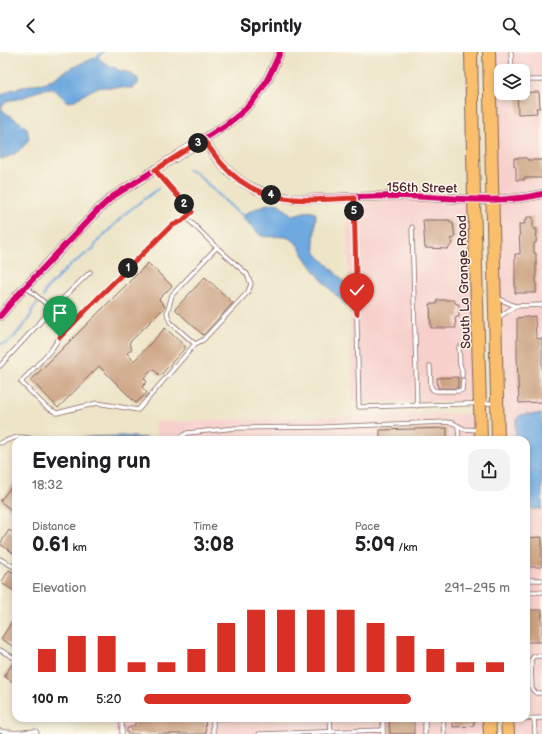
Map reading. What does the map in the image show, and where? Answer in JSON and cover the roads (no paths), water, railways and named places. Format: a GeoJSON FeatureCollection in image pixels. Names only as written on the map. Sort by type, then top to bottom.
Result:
{"type":"FeatureCollection","features":[{"type":"Feature","properties":{"kind":"highway","name":"South La Grange Road"},"geometry":{"type":"LineString","coordinates":[[471,52],[481,435]]}},
{"type":"Feature","properties":{"kind":"highway"},"geometry":{"type":"LineString","coordinates":[[489,52],[498,436]]}},
{"type":"Feature","properties":{"kind":"highway"},"geometry":{"type":"LineString","coordinates":[[489,722],[490,734]]}},
{"type":"Feature","properties":{"kind":"highway"},"geometry":{"type":"LineString","coordinates":[[507,722],[508,734]]}},
{"type":"Feature","properties":{"kind":"street"},"geometry":{"type":"LineString","coordinates":[[0,316],[26,286],[112,197],[226,125],[243,112],[265,84],[275,66],[280,52]]}},
{"type":"Feature","properties":{"kind":"street","name":"156th Street"},"geometry":{"type":"LineString","coordinates":[[203,139],[222,164],[248,186],[260,192],[277,197],[291,199],[402,196],[493,199],[542,194]]}},
{"type":"Feature","properties":{"kind":"lane"},"geometry":{"type":"LineString","coordinates":[[511,52],[512,64]]}},
{"type":"Feature","properties":{"kind":"lane"},"geometry":{"type":"LineString","coordinates":[[530,80],[542,80]]}},
{"type":"Feature","properties":{"kind":"lane"},"geometry":{"type":"LineString","coordinates":[[155,170],[192,212],[186,217],[182,221],[171,226],[69,327],[51,350],[21,382],[46,407],[57,413],[97,403],[138,410],[195,344],[202,340],[248,292],[251,284],[247,274],[186,217]]}},
{"type":"Feature","properties":{"kind":"lane"},"geometry":{"type":"LineString","coordinates":[[354,198],[359,407],[497,403]]}},
{"type":"Feature","properties":{"kind":"lane"},"geometry":{"type":"LineString","coordinates":[[412,227],[417,406]]}},
{"type":"Feature","properties":{"kind":"lane"},"geometry":{"type":"LineString","coordinates":[[195,344],[170,322],[167,313],[172,295],[217,247]]}},
{"type":"Feature","properties":{"kind":"lane"},"geometry":{"type":"LineString","coordinates":[[0,366],[52,309],[90,272]]}},
{"type":"Feature","properties":{"kind":"lane"},"geometry":{"type":"LineString","coordinates":[[26,286],[52,309],[69,327]]}},
{"type":"Feature","properties":{"kind":"lane"},"geometry":{"type":"LineString","coordinates":[[495,297],[515,306],[542,306]]}},
{"type":"Feature","properties":{"kind":"lane"},"geometry":{"type":"LineString","coordinates":[[495,320],[515,306]]}},
{"type":"Feature","properties":{"kind":"lane"},"geometry":{"type":"LineString","coordinates":[[430,366],[432,390],[462,390],[462,370],[460,365],[459,347]]}},
{"type":"Feature","properties":{"kind":"lane"},"geometry":{"type":"LineString","coordinates":[[183,436],[187,433],[236,428],[324,427],[446,422],[453,423],[481,435]]}},
{"type":"Feature","properties":{"kind":"lane"},"geometry":{"type":"LineString","coordinates":[[458,426],[459,436]]}},
{"type":"Feature","properties":{"kind":"lane"},"geometry":{"type":"LineString","coordinates":[[0,443],[12,439]]}},
{"type":"Feature","properties":{"kind":"lane"},"geometry":{"type":"LineString","coordinates":[[0,559],[12,566]]}},
{"type":"Feature","properties":{"kind":"lane"},"geometry":{"type":"LineString","coordinates":[[530,580],[542,580]]}},
{"type":"Feature","properties":{"kind":"lane"},"geometry":{"type":"LineString","coordinates":[[530,592],[542,592]]}},
{"type":"Feature","properties":{"kind":"lane"},"geometry":{"type":"LineString","coordinates":[[0,650],[12,657]]}},
{"type":"Feature","properties":{"kind":"lane"},"geometry":{"type":"LineString","coordinates":[[542,656],[534,656],[531,660],[532,689],[536,693],[542,693]]}},
{"type":"Feature","properties":{"kind":"lane"},"geometry":{"type":"LineString","coordinates":[[530,718],[542,718]]}},
{"type":"Feature","properties":{"kind":"lane"},"geometry":{"type":"LineString","coordinates":[[534,718],[535,734]]}},
{"type":"Feature","properties":{"kind":"lane"},"geometry":{"type":"LineString","coordinates":[[122,722],[122,734]]}},
{"type":"Feature","properties":{"kind":"lane"},"geometry":{"type":"LineString","coordinates":[[213,722],[213,734]]}},
{"type":"Feature","properties":{"kind":"lane"},"geometry":{"type":"LineString","coordinates":[[330,722],[331,733]]}},
{"type":"Feature","properties":{"kind":"lane"},"geometry":{"type":"LineString","coordinates":[[425,722],[425,734]]}},
{"type":"Feature","properties":{"kind":"lane"},"geometry":{"type":"LineString","coordinates":[[443,722],[444,734]]}},
{"type":"Feature","properties":{"kind":"lane"},"geometry":{"type":"LineString","coordinates":[[0,731],[36,733]]}},
{"type":"Feature","properties":{"kind":"lane"},"geometry":{"type":"LineString","coordinates":[[259,734],[383,732]]}},
{"type":"Feature","properties":{"kind":"water"},"geometry":{"type":"Polygon","coordinates":[[[97,57],[106,64],[118,70],[130,73],[138,79],[138,84],[133,88],[100,87],[68,102],[54,89],[48,88],[22,98],[7,101],[1,108],[27,128],[29,139],[17,152],[0,159],[0,96],[11,90],[44,83],[69,69],[97,57]]]}},
{"type":"Feature","properties":{"kind":"water"},"geometry":{"type":"Polygon","coordinates":[[[273,203],[279,204],[292,215],[307,211],[316,214],[314,243],[316,253],[353,291],[355,300],[350,305],[346,305],[328,286],[293,241],[286,237],[261,236],[243,218],[243,215],[250,211],[273,203]]]}},
{"type":"Feature","properties":{"kind":"water"},"geometry":{"type":"Polygon","coordinates":[[[542,414],[542,509],[530,509],[530,436],[516,436],[517,420],[518,417],[522,415],[542,414]]]}},
{"type":"Feature","properties":{"kind":"waterway"},"geometry":{"type":"LineString","coordinates":[[96,58],[103,52]]}},
{"type":"Feature","properties":{"kind":"waterway"},"geometry":{"type":"LineString","coordinates":[[187,170],[195,172],[238,213],[243,215]]}},
{"type":"Feature","properties":{"kind":"waterway"},"geometry":{"type":"LineString","coordinates":[[43,297],[45,291],[68,267],[94,248],[97,242],[127,212],[158,189]]}},
{"type":"Feature","properties":{"kind":"waterway"},"geometry":{"type":"LineString","coordinates":[[0,344],[7,343],[14,337],[28,320],[32,310],[37,304]]}}]}
